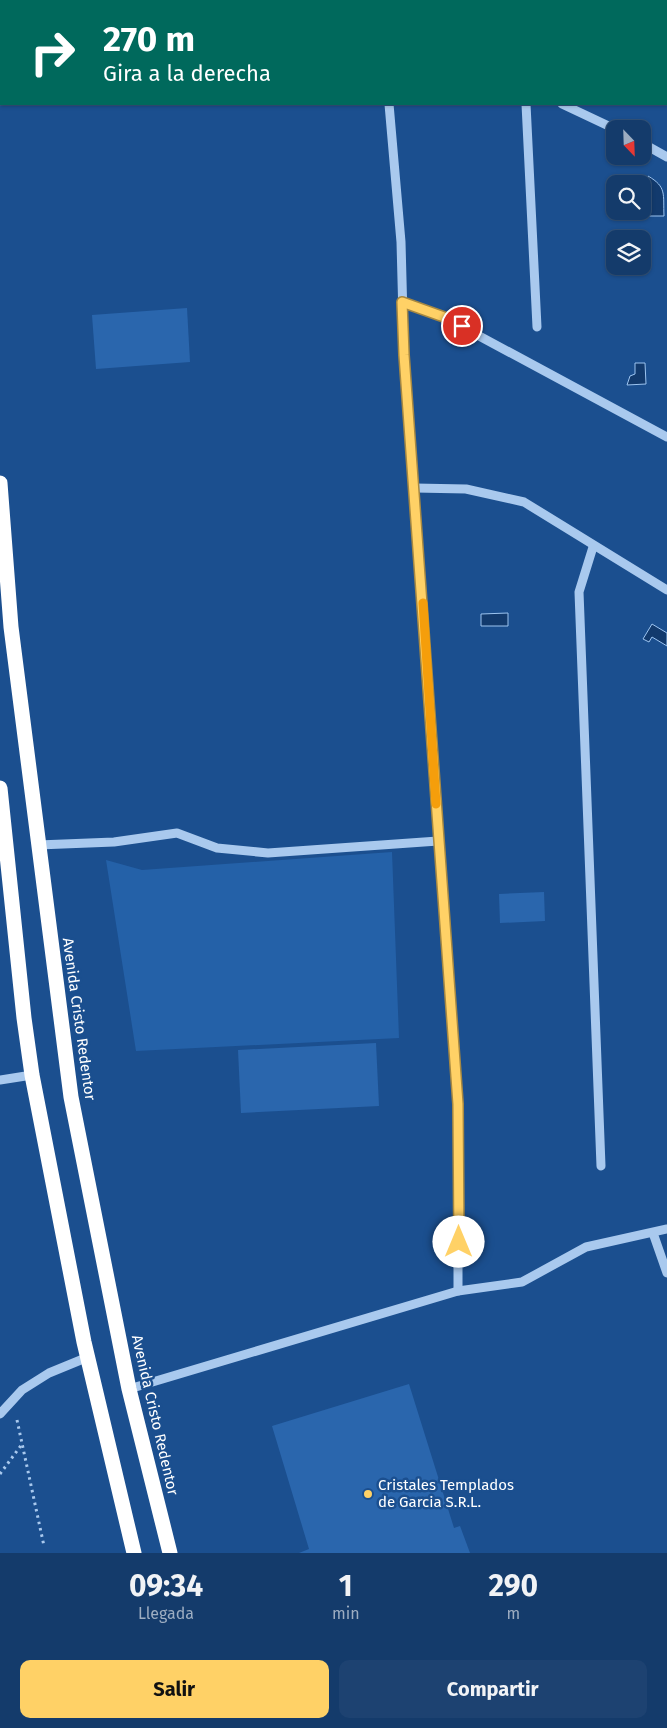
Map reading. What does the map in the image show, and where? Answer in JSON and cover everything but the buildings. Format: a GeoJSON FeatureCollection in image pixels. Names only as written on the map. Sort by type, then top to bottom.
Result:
{"type":"FeatureCollection","features":[{"type":"Feature","properties":{"kind":"highway","name":"Avenida Cristo Redentor"},"geometry":{"type":"LineString","coordinates":[[0,483],[11,627],[71,1097],[128,1389],[170,1553]]}},
{"type":"Feature","properties":{"kind":"highway"},"geometry":{"type":"LineString","coordinates":[[0,788],[24,1018],[32,1075],[88,1357],[134,1553]]}},
{"type":"Feature","properties":{"kind":"street"},"geometry":{"type":"LineString","coordinates":[[389,105],[401,242],[404,355],[458,1104],[458,1291]]}},
{"type":"Feature","properties":{"kind":"street"},"geometry":{"type":"LineString","coordinates":[[526,105],[537,327]]}},
{"type":"Feature","properties":{"kind":"street"},"geometry":{"type":"LineString","coordinates":[[564,105],[606,126]]}},
{"type":"Feature","properties":{"kind":"street"},"geometry":{"type":"LineString","coordinates":[[651,148],[667,157]]}},
{"type":"Feature","properties":{"kind":"street"},"geometry":{"type":"LineString","coordinates":[[402,302],[444,317],[667,437]]}},
{"type":"Feature","properties":{"kind":"street"},"geometry":{"type":"LineString","coordinates":[[415,488],[466,489],[524,502],[593,547],[667,590]]}},
{"type":"Feature","properties":{"kind":"street"},"geometry":{"type":"LineString","coordinates":[[593,547],[579,592],[601,1166]]}},
{"type":"Feature","properties":{"kind":"street"},"geometry":{"type":"LineString","coordinates":[[38,845],[114,842],[177,833],[217,848],[268,853],[438,841]]}},
{"type":"Feature","properties":{"kind":"street"},"geometry":{"type":"LineString","coordinates":[[0,1080],[32,1075]]}},
{"type":"Feature","properties":{"kind":"street"},"geometry":{"type":"LineString","coordinates":[[128,1389],[458,1291],[522,1282],[586,1246],[667,1229]]}},
{"type":"Feature","properties":{"kind":"street"},"geometry":{"type":"LineString","coordinates":[[653,1233],[667,1273]]}},
{"type":"Feature","properties":{"kind":"street"},"geometry":{"type":"LineString","coordinates":[[0,1414],[22,1390],[48,1373],[88,1357]]}},
{"type":"Feature","properties":{"kind":"path"},"geometry":{"type":"LineString","coordinates":[[13,1400],[44,1546]]}},
{"type":"Feature","properties":{"kind":"path"},"geometry":{"type":"LineString","coordinates":[[0,1474],[22,1444]]}},
{"type":"Feature","properties":{"kind":"shaded area"},"geometry":{"type":"Polygon","coordinates":[[[651,178],[663,192],[664,216],[651,216],[651,178]]]}},
{"type":"Feature","properties":{"kind":"shaded area"},"geometry":{"type":"Polygon","coordinates":[[[635,363],[645,363],[646,384],[627,385],[630,376],[635,374],[635,363]]]}},
{"type":"Feature","properties":{"kind":"shaded area"},"geometry":{"type":"Polygon","coordinates":[[[508,613],[508,626],[481,626],[481,614],[508,613]]]}},
{"type":"Feature","properties":{"kind":"shaded area"},"geometry":{"type":"Polygon","coordinates":[[[652,624],[667,633],[667,646],[652,637],[649,642],[643,639],[652,624]]]}},
{"type":"Feature","properties":{"kind":"shaded area"},"geometry":{"type":"Polygon","coordinates":[[[392,852],[399,1038],[136,1051],[106,860],[142,870],[392,852]]]}},
{"type":"Feature","properties":{"kind":"slow traffic"},"geometry":{"type":"LineString","coordinates":[[423,603],[436,804]]}},
{"type":"Feature","properties":{"kind":"place","name":"Cristales Templados de Garcia S.R.L."},"geometry":{"type":"Point","coordinates":[368,1494]}},
{"type":"Feature","properties":{"kind":"route"},"geometry":{"type":"LineString","coordinates":[[459,1242],[458,1104],[404,355],[402,302],[444,317],[462,326]]}}]}
